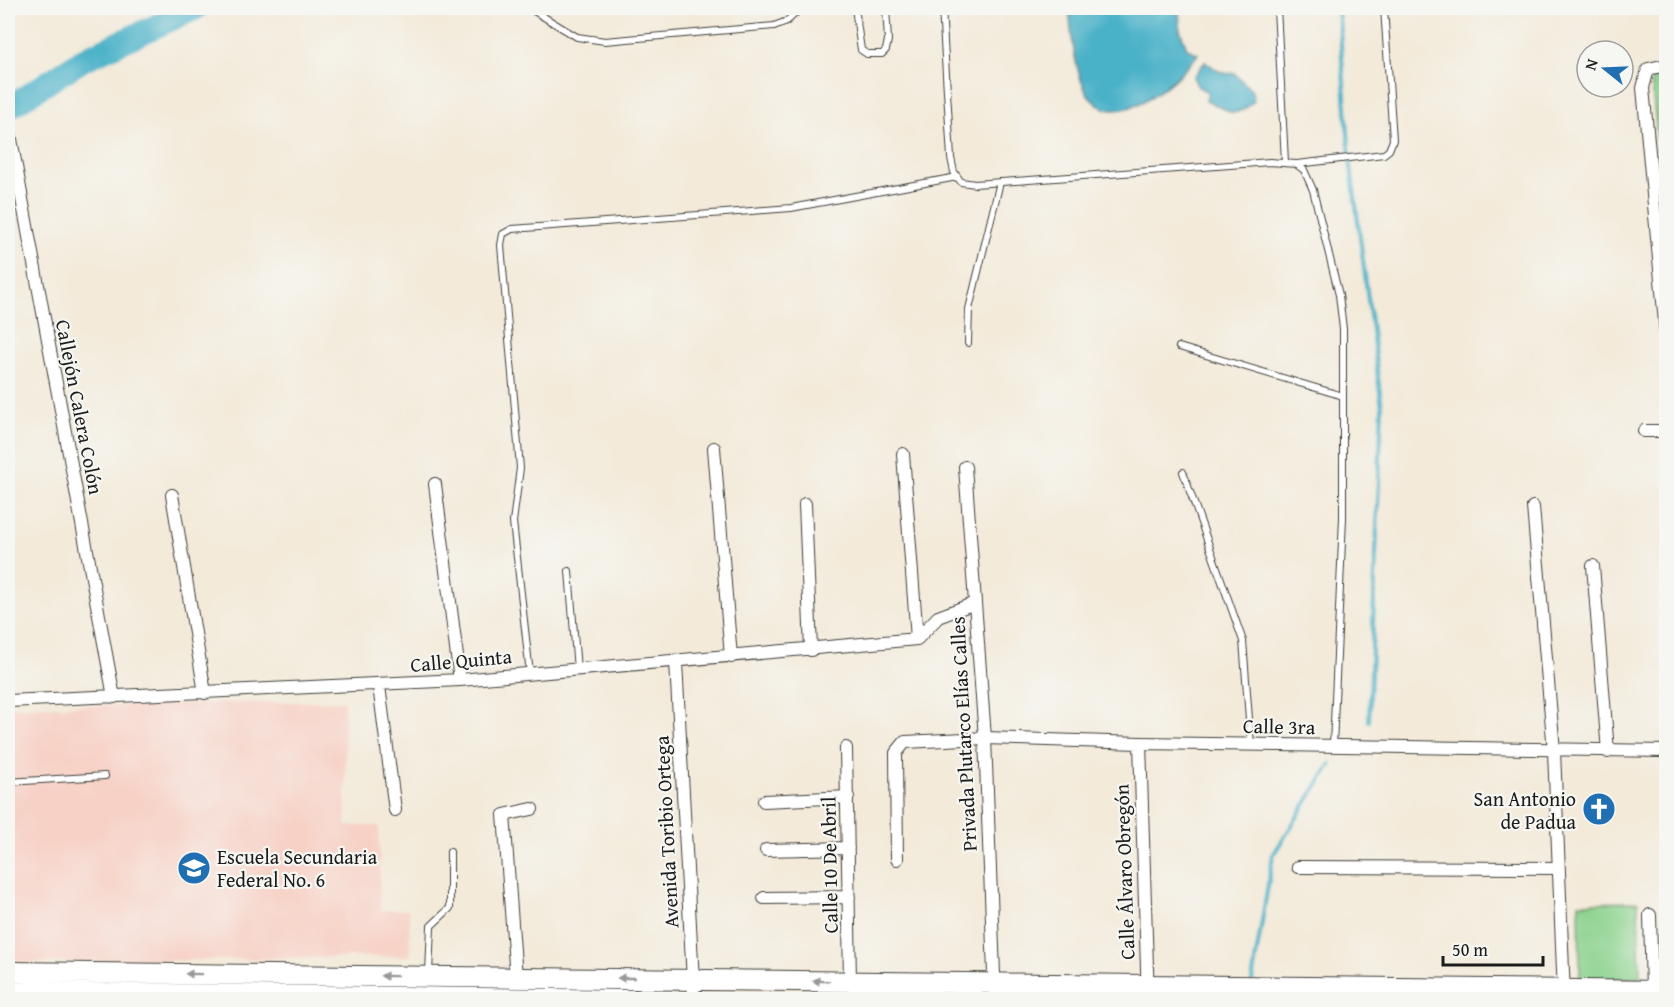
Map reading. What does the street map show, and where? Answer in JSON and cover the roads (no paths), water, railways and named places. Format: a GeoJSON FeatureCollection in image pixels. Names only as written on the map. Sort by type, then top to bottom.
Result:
{"type":"FeatureCollection","features":[{"type":"Feature","properties":{"kind":"main road"},"geometry":{"type":"LineString","coordinates":[[8,972],[429,977],[517,991],[597,999],[631,999]]}},
{"type":"Feature","properties":{"kind":"main road"},"geometry":{"type":"LineString","coordinates":[[8,992],[30,996],[457,998],[517,991],[693,978],[850,981],[1002,991],[1148,992],[1273,986],[1333,993],[1564,994],[1659,991]]}},
{"type":"Feature","properties":{"kind":"street"},"geometry":{"type":"LineString","coordinates":[[1666,65],[1648,69],[1643,88],[1666,333]]}},
{"type":"Feature","properties":{"kind":"street","name":"Callejón Calera Colón"},"geometry":{"type":"LineString","coordinates":[[8,123],[114,697]]}},
{"type":"Feature","properties":{"kind":"street"},"geometry":{"type":"LineString","coordinates":[[1644,431],[1666,431]]}},
{"type":"Feature","properties":{"kind":"street"},"geometry":{"type":"LineString","coordinates":[[714,448],[731,657]]}},
{"type":"Feature","properties":{"kind":"street"},"geometry":{"type":"LineString","coordinates":[[903,454],[917,639]]}},
{"type":"Feature","properties":{"kind":"street","name":"Privada Plutarco Elías Calles"},"geometry":{"type":"LineString","coordinates":[[965,467],[1002,991]]}},
{"type":"Feature","properties":{"kind":"street"},"geometry":{"type":"LineString","coordinates":[[435,484],[460,681]]}},
{"type":"Feature","properties":{"kind":"street"},"geometry":{"type":"LineString","coordinates":[[172,495],[205,693]]}},
{"type":"Feature","properties":{"kind":"street"},"geometry":{"type":"LineString","coordinates":[[805,504],[811,650]]}},
{"type":"Feature","properties":{"kind":"street"},"geometry":{"type":"LineString","coordinates":[[1533,507],[1554,751],[1564,994]]}},
{"type":"Feature","properties":{"kind":"street"},"geometry":{"type":"LineString","coordinates":[[1593,566],[1608,752]]}},
{"type":"Feature","properties":{"kind":"street"},"geometry":{"type":"LineString","coordinates":[[917,639],[938,617],[975,603]]}},
{"type":"Feature","properties":{"kind":"street","name":"Calle Quinta"},"geometry":{"type":"LineString","coordinates":[[8,701],[460,681],[917,639]]}},
{"type":"Feature","properties":{"kind":"street","name":"Avenida Toribio Ortega"},"geometry":{"type":"LineString","coordinates":[[676,662],[694,999]]}},
{"type":"Feature","properties":{"kind":"street"},"geometry":{"type":"LineString","coordinates":[[379,686],[395,810]]}},
{"type":"Feature","properties":{"kind":"street","name":"Calle 3ra"},"geometry":{"type":"LineString","coordinates":[[897,859],[896,753],[905,742],[985,738],[1334,747],[1666,751]]}},
{"type":"Feature","properties":{"kind":"street","name":"Calle Álvaro Obregón"},"geometry":{"type":"LineString","coordinates":[[1140,743],[1148,992]]}},
{"type":"Feature","properties":{"kind":"street","name":"Calle 10 De Abril"},"geometry":{"type":"LineString","coordinates":[[846,748],[850,981]]}},
{"type":"Feature","properties":{"kind":"street"},"geometry":{"type":"LineString","coordinates":[[764,801],[848,797]]}},
{"type":"Feature","properties":{"kind":"street"},"geometry":{"type":"LineString","coordinates":[[517,991],[504,815],[532,809]]}},
{"type":"Feature","properties":{"kind":"street"},"geometry":{"type":"LineString","coordinates":[[766,850],[848,848]]}},
{"type":"Feature","properties":{"kind":"street"},"geometry":{"type":"LineString","coordinates":[[1298,867],[1558,868]]}},
{"type":"Feature","properties":{"kind":"street"},"geometry":{"type":"LineString","coordinates":[[764,898],[849,897]]}},
{"type":"Feature","properties":{"kind":"street"},"geometry":{"type":"LineString","coordinates":[[1650,915],[1659,991]]}},
{"type":"Feature","properties":{"kind":"lane"},"geometry":{"type":"LineString","coordinates":[[529,8],[577,37],[605,41],[774,26],[787,21],[801,8]]}},
{"type":"Feature","properties":{"kind":"lane"},"geometry":{"type":"LineString","coordinates":[[855,8],[858,43],[861,50],[872,55],[882,54],[887,46],[886,8]]}},
{"type":"Feature","properties":{"kind":"lane"},"geometry":{"type":"LineString","coordinates":[[942,8],[951,158],[957,177]]}},
{"type":"Feature","properties":{"kind":"lane"},"geometry":{"type":"LineString","coordinates":[[1277,8],[1285,162]]}},
{"type":"Feature","properties":{"kind":"lane"},"geometry":{"type":"LineString","coordinates":[[530,674],[513,522],[520,468],[501,246],[503,234],[512,229],[792,208],[957,177],[968,183],[1000,182],[1285,162],[1296,164],[1384,154],[1389,150],[1393,140],[1384,8]]}},
{"type":"Feature","properties":{"kind":"lane"},"geometry":{"type":"LineString","coordinates":[[1296,164],[1305,170],[1313,190],[1339,295],[1343,329],[1343,518],[1334,747]]}},
{"type":"Feature","properties":{"kind":"lane"},"geometry":{"type":"LineString","coordinates":[[968,343],[969,309],[1000,182]]}},
{"type":"Feature","properties":{"kind":"lane"},"geometry":{"type":"LineString","coordinates":[[1179,347],[1343,396]]}},
{"type":"Feature","properties":{"kind":"lane"},"geometry":{"type":"LineString","coordinates":[[1183,472],[1244,641],[1251,745]]}},
{"type":"Feature","properties":{"kind":"lane"},"geometry":{"type":"LineString","coordinates":[[569,571],[577,670]]}},
{"type":"Feature","properties":{"kind":"lane"},"geometry":{"type":"LineString","coordinates":[[8,782],[105,776]]}},
{"type":"Feature","properties":{"kind":"lane"},"geometry":{"type":"LineString","coordinates":[[429,977],[431,926],[450,908],[450,852]]}},
{"type":"Feature","properties":{"kind":"water"},"geometry":{"type":"Polygon","coordinates":[[[1069,8],[1179,8],[1180,30],[1187,48],[1198,54],[1165,87],[1150,98],[1119,110],[1104,108],[1092,100],[1082,81],[1075,56],[1069,8]]]}},
{"type":"Feature","properties":{"kind":"water"},"geometry":{"type":"Polygon","coordinates":[[[1205,62],[1222,72],[1234,73],[1252,91],[1254,101],[1243,110],[1233,113],[1206,101],[1208,92],[1198,87],[1193,77],[1205,62]]]}},
{"type":"Feature","properties":{"kind":"waterway"},"geometry":{"type":"LineString","coordinates":[[8,108],[84,59],[196,8]]}},
{"type":"Feature","properties":{"kind":"waterway"},"geometry":{"type":"LineString","coordinates":[[1338,8],[1350,159],[1382,408],[1369,721]]}},
{"type":"Feature","properties":{"kind":"waterway"},"geometry":{"type":"LineString","coordinates":[[1252,981],[1273,855],[1331,764]]}},
{"type":"Feature","properties":{"kind":"place","name":"San Antonio de Padua"},"geometry":{"type":"Point","coordinates":[1599,809]}},
{"type":"Feature","properties":{"kind":"place","name":"Escuela Secundaria Federal No. 6"},"geometry":{"type":"Point","coordinates":[194,868]}}]}
